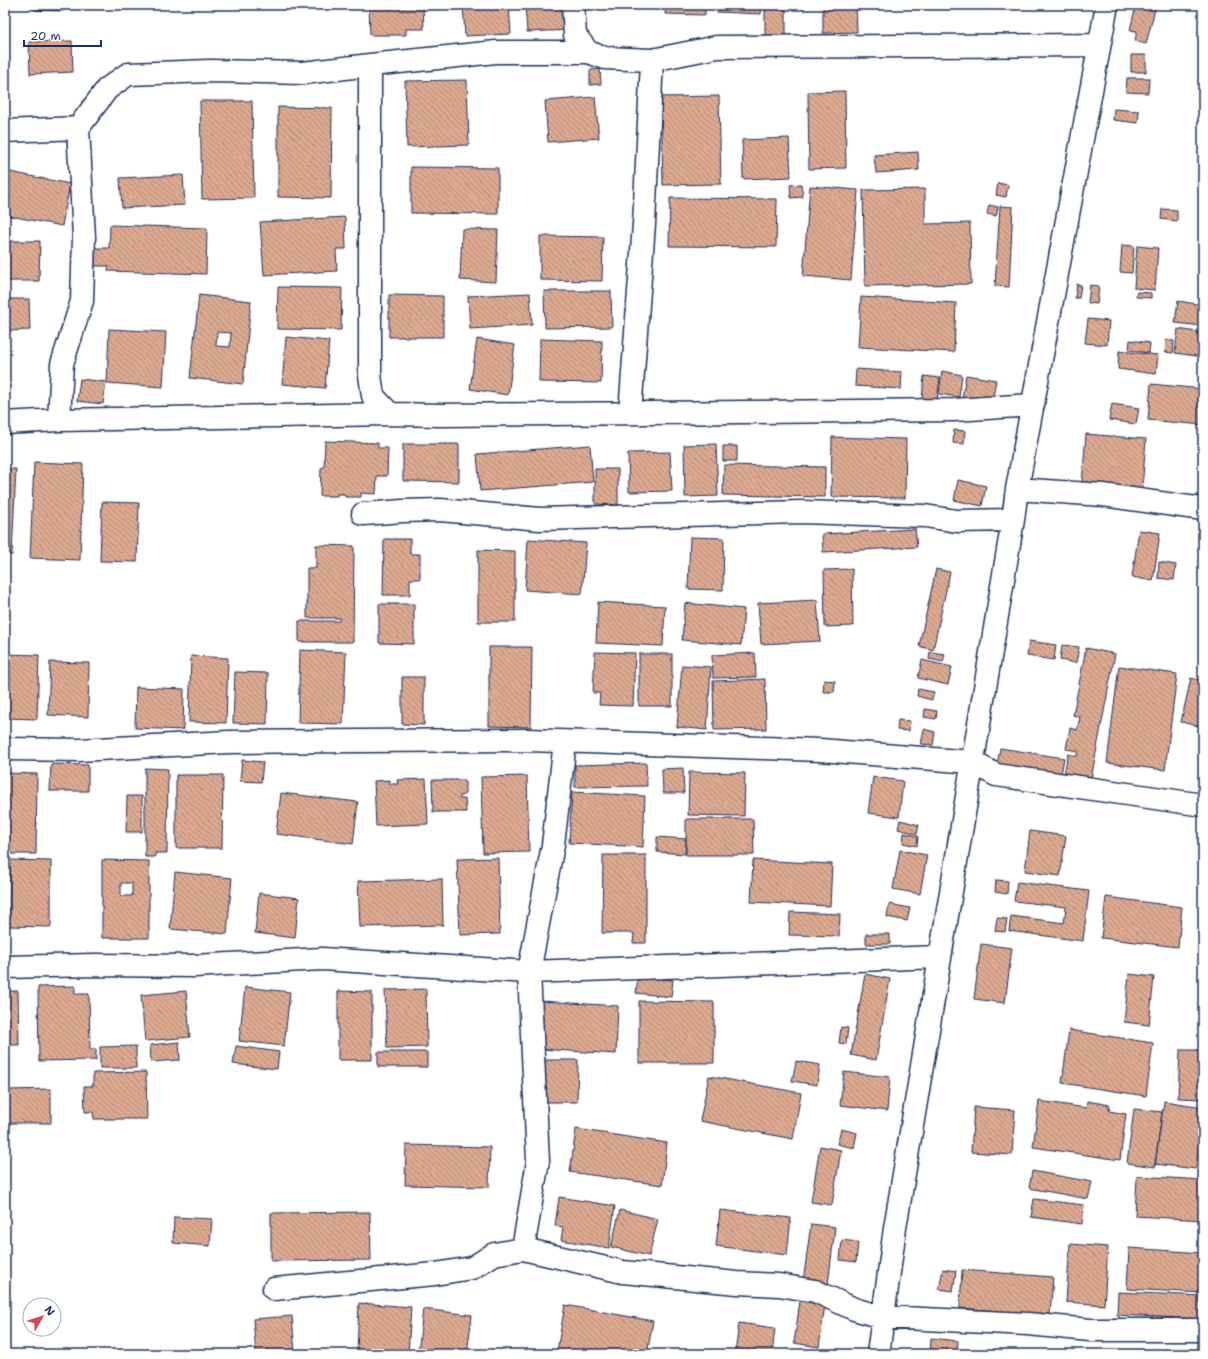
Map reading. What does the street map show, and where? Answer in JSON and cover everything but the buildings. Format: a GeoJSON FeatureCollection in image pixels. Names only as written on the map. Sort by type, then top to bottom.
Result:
{"type":"FeatureCollection","features":[{"type":"Feature","properties":{"kind":"street"},"geometry":{"type":"LineString","coordinates":[[573,5],[574,35],[588,52]]}},
{"type":"Feature","properties":{"kind":"street"},"geometry":{"type":"LineString","coordinates":[[878,1354],[895,1228],[1017,489],[1107,5]]}},
{"type":"Feature","properties":{"kind":"street"},"geometry":{"type":"LineString","coordinates":[[59,420],[62,364],[82,301],[84,237],[78,128],[107,89],[128,74],[210,71],[303,73],[496,52],[588,52],[605,58],[652,60],[717,47],[1099,45]]}},
{"type":"Feature","properties":{"kind":"street"},"geometry":{"type":"LineString","coordinates":[[630,414],[644,224],[652,60]]}},
{"type":"Feature","properties":{"kind":"street"},"geometry":{"type":"LineString","coordinates":[[370,65],[370,375],[373,396],[390,414]]}},
{"type":"Feature","properties":{"kind":"street"},"geometry":{"type":"LineString","coordinates":[[5,131],[78,128]]}},
{"type":"Feature","properties":{"kind":"street"},"geometry":{"type":"LineString","coordinates":[[5,423],[59,420],[390,414],[441,416],[954,410],[1033,405]]}},
{"type":"Feature","properties":{"kind":"street"},"geometry":{"type":"LineString","coordinates":[[1017,489],[1104,495],[1203,509]]}},
{"type":"Feature","properties":{"kind":"street"},"geometry":{"type":"LineString","coordinates":[[363,514],[440,510],[540,519],[801,512],[925,516],[958,521],[1013,520]]}},
{"type":"Feature","properties":{"kind":"street"},"geometry":{"type":"LineString","coordinates":[[5,749],[79,750],[229,742],[565,742],[820,750],[972,762],[996,775],[1203,804]]}},
{"type":"Feature","properties":{"kind":"street"},"geometry":{"type":"LineString","coordinates":[[523,1249],[538,1161],[529,972],[554,845],[565,742]]}},
{"type":"Feature","properties":{"kind":"street"},"geometry":{"type":"LineString","coordinates":[[5,967],[95,965],[194,966],[322,960],[529,972],[939,957]]}},
{"type":"Feature","properties":{"kind":"street"},"geometry":{"type":"LineString","coordinates":[[274,1289],[435,1274],[472,1268],[494,1254],[523,1249],[623,1272],[737,1283],[780,1285],[815,1291],[854,1309],[882,1317],[1028,1324],[1090,1330],[1203,1330]]}}]}
